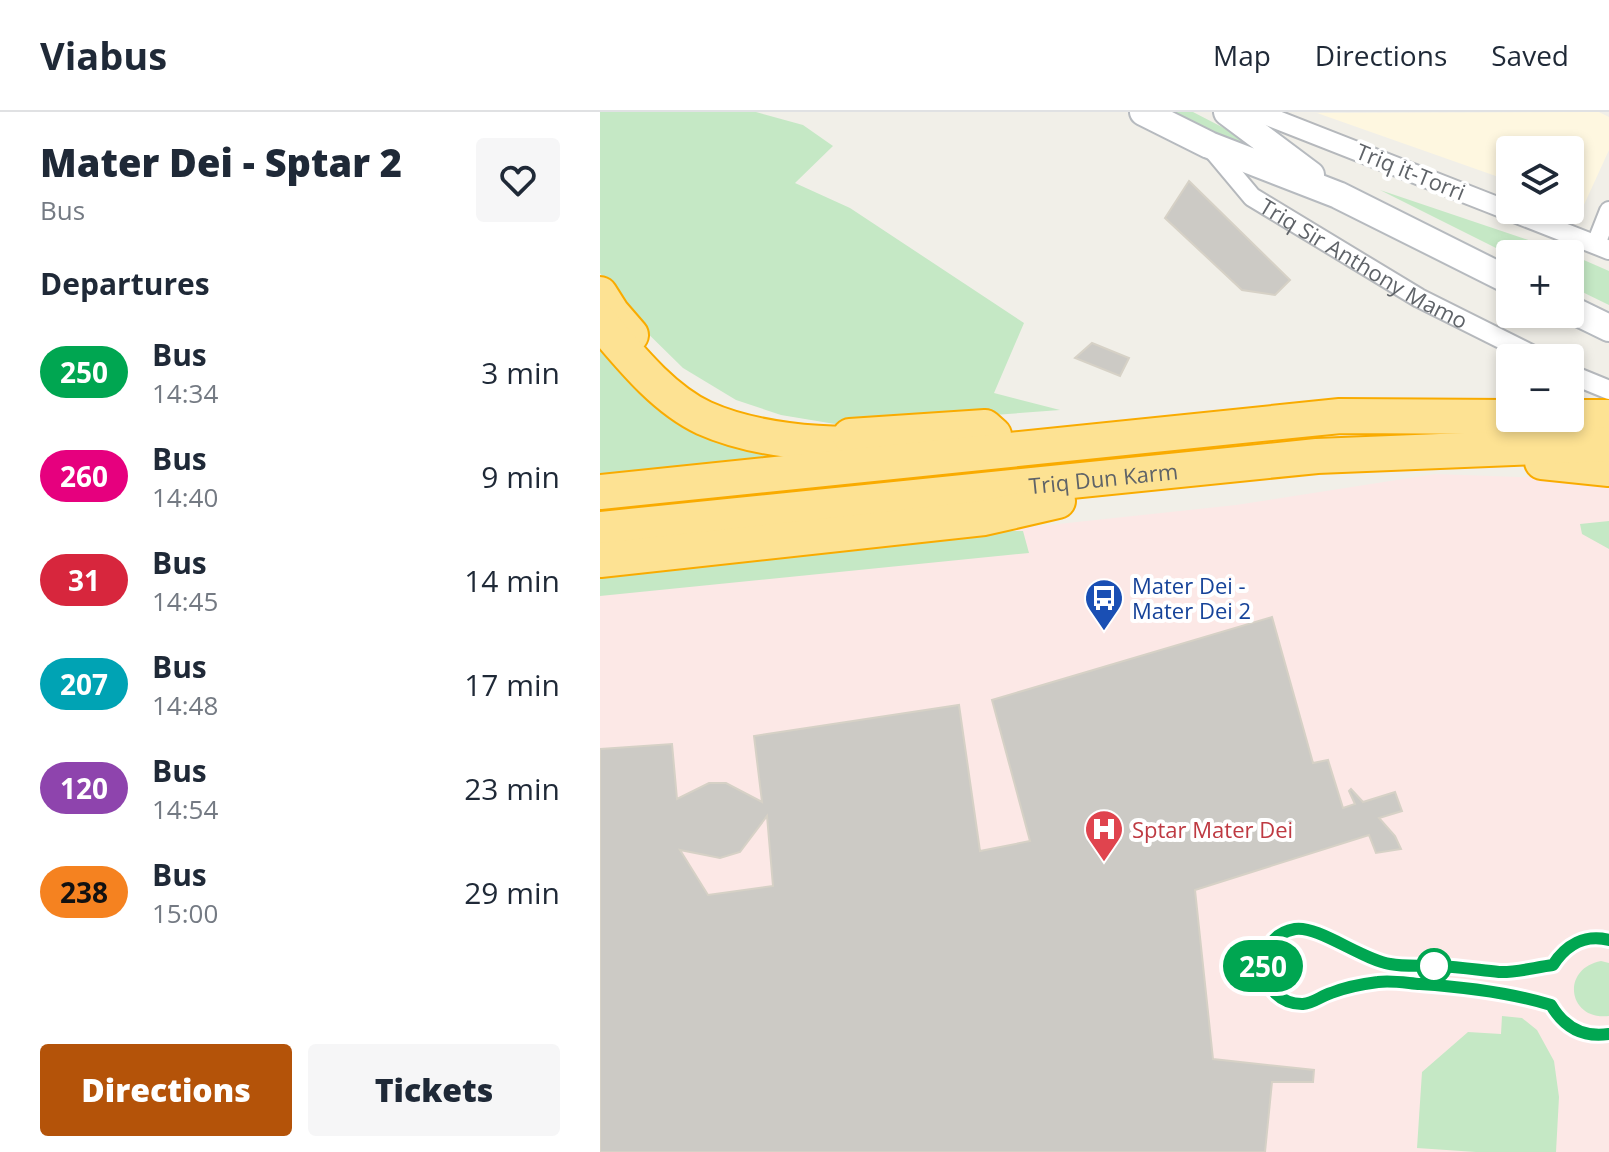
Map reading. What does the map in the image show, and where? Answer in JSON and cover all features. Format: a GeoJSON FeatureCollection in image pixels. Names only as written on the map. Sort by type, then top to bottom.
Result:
{"type":"FeatureCollection","features":[{"type":"Feature","properties":{"kind":"highway"},"geometry":{"type":"LineString","coordinates":[[600,294],[612,313],[660,367],[716,404],[779,426],[856,437],[985,427],[994,435]]}},
{"type":"Feature","properties":{"kind":"highway"},"geometry":{"type":"LineString","coordinates":[[600,322],[636,365],[664,390],[703,417],[744,431],[833,446],[1303,407],[1340,416]]}},
{"type":"Feature","properties":{"kind":"highway","name":"Triq Dun Karm"},"geometry":{"type":"LineString","coordinates":[[600,492],[1340,416],[1496,417]]}},
{"type":"Feature","properties":{"kind":"highway"},"geometry":{"type":"LineString","coordinates":[[1584,417],[1609,417]]}},
{"type":"Feature","properties":{"kind":"highway","name":"Triq Dun Karm"},"geometry":{"type":"LineString","coordinates":[[600,529],[1317,456],[1609,444]]}},
{"type":"Feature","properties":{"kind":"highway"},"geometry":{"type":"LineString","coordinates":[[1431,450],[1609,469]]}},
{"type":"Feature","properties":{"kind":"highway"},"geometry":{"type":"LineString","coordinates":[[600,560],[984,518],[1207,468]]}},
{"type":"Feature","properties":{"kind":"main road","name":"Triq Sir Anthony Mamo"},"geometry":{"type":"LineString","coordinates":[[1143,112],[1209,145],[1338,195],[1496,274]]}},
{"type":"Feature","properties":{"kind":"main road"},"geometry":{"type":"LineString","coordinates":[[1227,112],[1338,195]]}},
{"type":"Feature","properties":{"kind":"main road"},"geometry":{"type":"LineString","coordinates":[[1584,316],[1609,328]]}},
{"type":"Feature","properties":{"kind":"street","name":"Triq it-Torri"},"geometry":{"type":"LineString","coordinates":[[1257,112],[1289,117],[1602,247]]}},
{"type":"Feature","properties":{"kind":"street","name":"Triq Sir Anthony Mamo"},"geometry":{"type":"LineString","coordinates":[[1209,145],[1252,197],[1419,298],[1511,344]]}},
{"type":"Feature","properties":{"kind":"street"},"geometry":{"type":"LineString","coordinates":[[1602,247],[1609,211]]}},
{"type":"Feature","properties":{"kind":"street"},"geometry":{"type":"LineString","coordinates":[[1584,380],[1609,390]]}},
{"type":"Feature","properties":{"kind":"shaded area"},"geometry":{"type":"Polygon","coordinates":[[[1599,112],[1609,117],[1609,150],[1584,205],[1584,136],[1496,136],[1496,176],[1317,113],[1599,112]]]}},
{"type":"Feature","properties":{"kind":"shaded area","name":"Sptar Mater Dei"},"geometry":{"type":"Polygon","coordinates":[[[1435,474],[1609,480],[1609,1152],[600,1152],[600,573],[1236,505],[1435,474]]]}},
{"type":"Feature","properties":{"kind":"green space"},"geometry":{"type":"Polygon","coordinates":[[[600,112],[756,112],[803,125],[833,146],[795,183],[850,208],[1024,323],[994,393],[1060,410],[847,426],[781,415],[736,400],[683,368],[626,312],[600,273],[600,112]]]}},
{"type":"Feature","properties":{"kind":"green space"},"geometry":{"type":"Polygon","coordinates":[[[1174,112],[1193,112],[1249,141],[1246,148],[1174,112]]]}},
{"type":"Feature","properties":{"kind":"green space"},"geometry":{"type":"Polygon","coordinates":[[[1380,190],[1528,240],[1496,240],[1496,248],[1380,190]]]}},
{"type":"Feature","properties":{"kind":"green space"},"geometry":{"type":"Polygon","coordinates":[[[1584,260],[1609,271],[1609,305],[1584,293],[1584,260]]]}},
{"type":"Feature","properties":{"kind":"green space"},"geometry":{"type":"Polygon","coordinates":[[[600,345],[813,456],[600,477],[600,345]]]}},
{"type":"Feature","properties":{"kind":"green space"},"geometry":{"type":"Polygon","coordinates":[[[1609,521],[1609,549],[1582,534],[1580,524],[1609,521]]]}},
{"type":"Feature","properties":{"kind":"green space"},"geometry":{"type":"Polygon","coordinates":[[[993,531],[1023,531],[1029,553],[600,596],[600,573],[993,531]]]}},
{"type":"Feature","properties":{"kind":"green space"},"geometry":{"type":"Polygon","coordinates":[[[1601,961],[1609,963],[1609,1016],[1585,1011],[1574,993],[1579,974],[1601,961]]]}},
{"type":"Feature","properties":{"kind":"green space"},"geometry":{"type":"Polygon","coordinates":[[[1502,1016],[1522,1018],[1537,1030],[1554,1061],[1559,1097],[1556,1152],[1417,1148],[1422,1072],[1468,1032],[1501,1034],[1502,1016]]]}},
{"type":"Feature","properties":{"kind":"building"},"geometry":{"type":"Polygon","coordinates":[[[1189,181],[1290,280],[1275,295],[1242,290],[1165,218],[1189,181]]]}},
{"type":"Feature","properties":{"kind":"building"},"geometry":{"type":"Polygon","coordinates":[[[1092,343],[1129,358],[1120,376],[1075,358],[1092,343]]]}},
{"type":"Feature","properties":{"kind":"building","name":"Sptar Mater Dei"},"geometry":{"type":"Polygon","coordinates":[[[1272,617],[1313,763],[1328,760],[1343,808],[1355,804],[1349,791],[1351,789],[1363,802],[1395,792],[1402,811],[1379,818],[1395,836],[1401,849],[1376,853],[1369,835],[1195,890],[1213,1059],[1314,1070],[1313,1082],[1272,1082],[1265,1152],[600,1152],[600,749],[672,744],[677,799],[709,783],[726,783],[762,802],[754,736],[959,705],[980,851],[1030,841],[992,700],[1272,617]],[[767,816],[740,852],[720,858],[680,850],[708,895],[773,886],[767,816]]]}},
{"type":"Feature","properties":{"kind":"bus line","name":"250"},"geometry":{"type":"LineString","coordinates":[[1609,940],[1591,938],[1579,941],[1560,955],[1553,965],[1500,972],[1478,968],[1389,964],[1348,949],[1311,929],[1298,928],[1275,938],[1263,961],[1268,985],[1287,1002],[1311,1003],[1347,987],[1383,981],[1442,985],[1512,993],[1551,1005],[1567,1025],[1578,1031],[1591,1035],[1609,1034]]}},
{"type":"Feature","properties":{"kind":"place","name":"Mater Dei - Mater Dei 2"},"geometry":{"type":"Point","coordinates":[1104,632]}},
{"type":"Feature","properties":{"kind":"place","name":"Sptar Mater Dei"},"geometry":{"type":"Point","coordinates":[1104,863]}}]}
